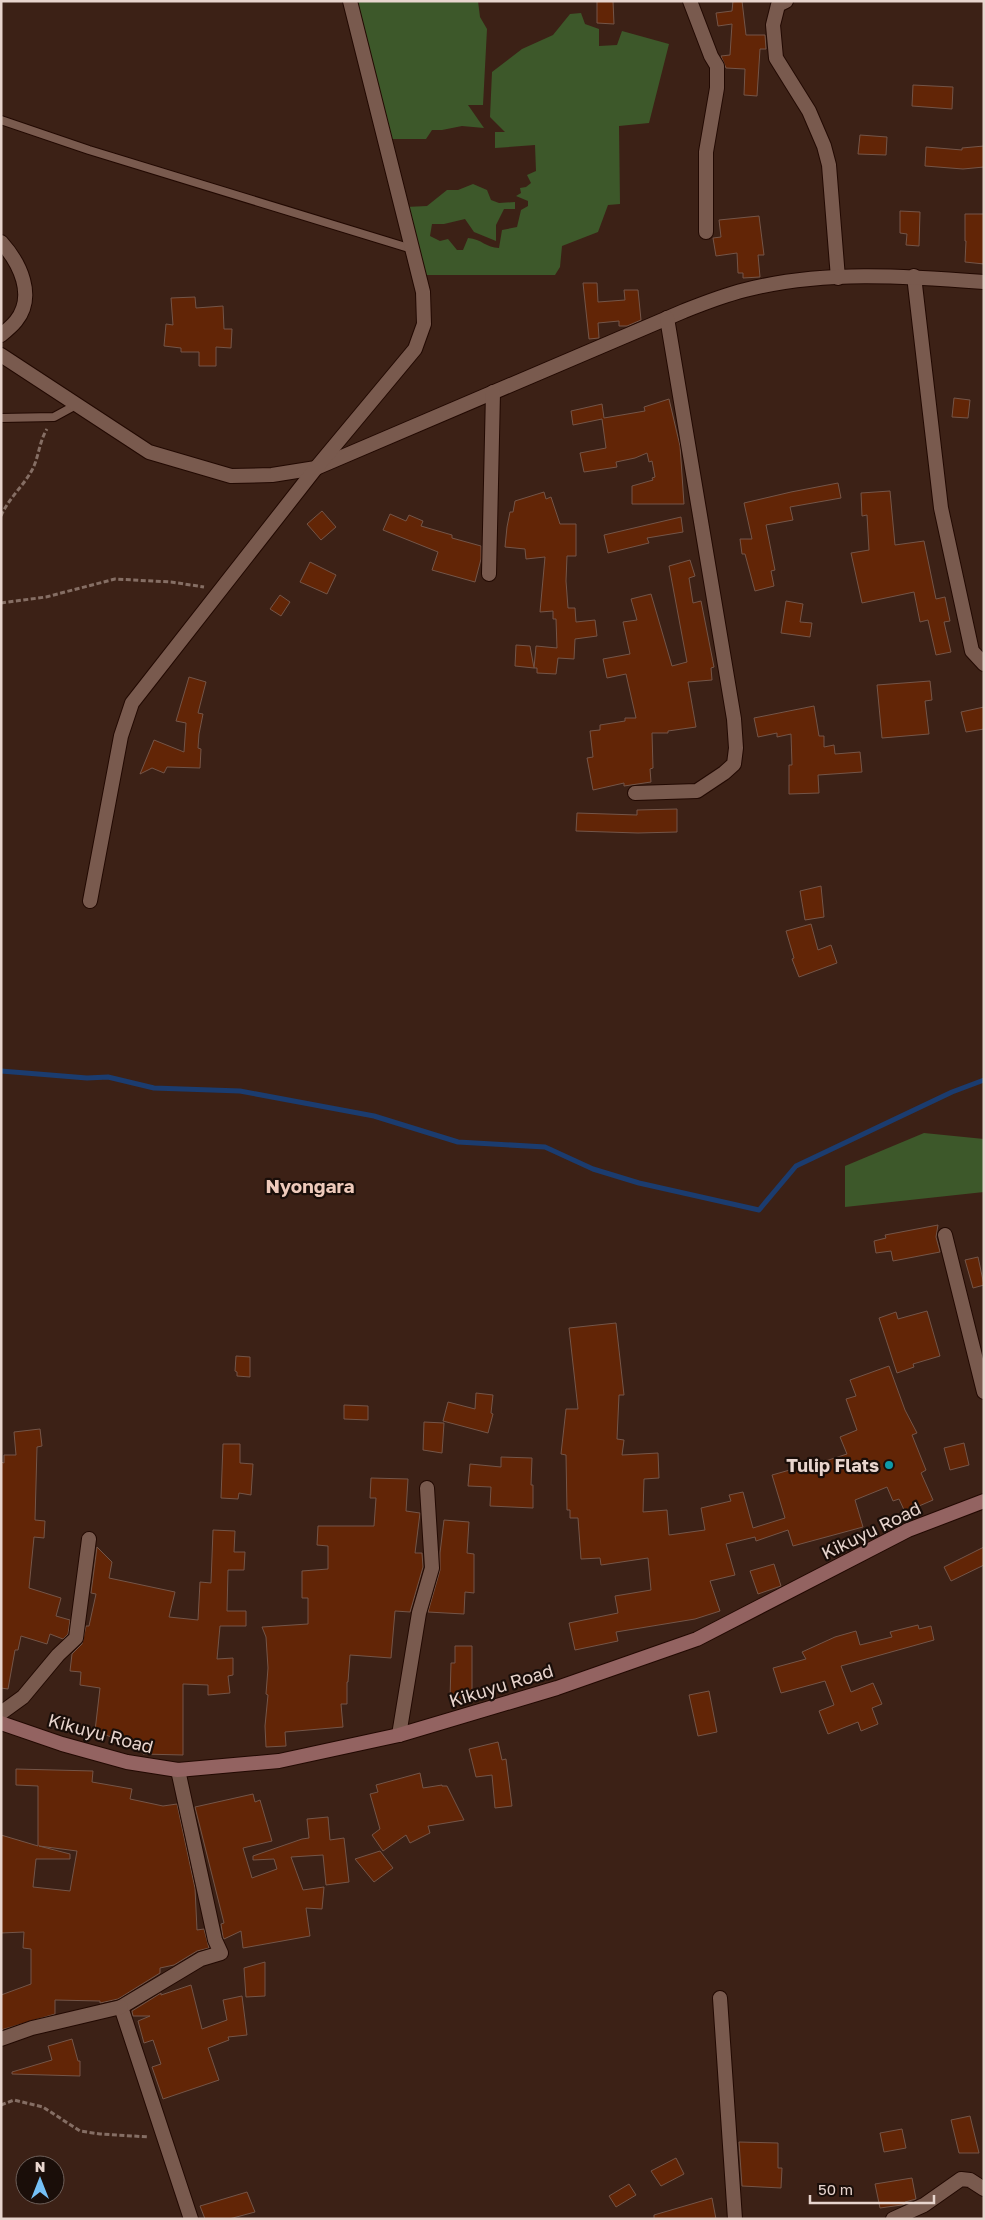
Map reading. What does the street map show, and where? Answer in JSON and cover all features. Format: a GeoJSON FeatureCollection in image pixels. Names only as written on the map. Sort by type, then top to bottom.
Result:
{"type":"FeatureCollection","features":[{"type":"Feature","properties":{"kind":"main road","name":"Kikuyu Road"},"geometry":{"type":"LineString","coordinates":[[1,1723],[62,1744],[127,1762],[178,1770],[279,1761],[399,1735],[557,1688],[697,1639],[908,1530],[984,1501]]}},
{"type":"Feature","properties":{"kind":"street"},"geometry":{"type":"LineString","coordinates":[[90,900],[121,736],[132,703],[316,468],[414,349],[424,324],[423,292],[350,1]]}},
{"type":"Feature","properties":{"kind":"street"},"geometry":{"type":"LineString","coordinates":[[690,1],[711,56],[717,66],[717,88],[706,152],[706,232]]}},
{"type":"Feature","properties":{"kind":"street"},"geometry":{"type":"LineString","coordinates":[[781,2],[773,25],[776,58],[809,111],[824,146],[829,165],[838,278]]}},
{"type":"Feature","properties":{"kind":"street"},"geometry":{"type":"LineString","coordinates":[[1,242],[16,262],[23,275],[25,286],[23,308],[16,321],[1,335]]}},
{"type":"Feature","properties":{"kind":"street"},"geometry":{"type":"LineString","coordinates":[[914,276],[941,508],[972,651],[984,664]]}},
{"type":"Feature","properties":{"kind":"street"},"geometry":{"type":"LineString","coordinates":[[1,355],[149,452],[231,476],[272,475],[316,468],[667,318],[746,289],[780,283],[838,278],[914,276],[984,282]]}},
{"type":"Feature","properties":{"kind":"street"},"geometry":{"type":"LineString","coordinates":[[635,793],[697,791],[734,764],[736,748],[734,719],[667,318]]}},
{"type":"Feature","properties":{"kind":"street"},"geometry":{"type":"LineString","coordinates":[[489,574],[493,392]]}},
{"type":"Feature","properties":{"kind":"street"},"geometry":{"type":"LineString","coordinates":[[945,1235],[984,1392]]}},
{"type":"Feature","properties":{"kind":"street"},"geometry":{"type":"LineString","coordinates":[[399,1735],[419,1613],[432,1568],[427,1488]]}},
{"type":"Feature","properties":{"kind":"street"},"geometry":{"type":"LineString","coordinates":[[1,1713],[23,1697],[58,1655],[76,1638],[89,1539]]}},
{"type":"Feature","properties":{"kind":"street"},"geometry":{"type":"LineString","coordinates":[[1,2039],[32,2028],[121,2006],[201,1959],[221,1953],[215,1940],[178,1770]]}},
{"type":"Feature","properties":{"kind":"street"},"geometry":{"type":"LineString","coordinates":[[720,1998],[735,2219]]}},
{"type":"Feature","properties":{"kind":"street"},"geometry":{"type":"LineString","coordinates":[[121,2006],[191,2219]]}},
{"type":"Feature","properties":{"kind":"street"},"geometry":{"type":"LineString","coordinates":[[893,2219],[924,2205],[961,2180],[970,2180],[984,2189]]}},
{"type":"Feature","properties":{"kind":"lane"},"geometry":{"type":"LineString","coordinates":[[1,120],[89,150],[412,249]]}},
{"type":"Feature","properties":{"kind":"lane"},"geometry":{"type":"LineString","coordinates":[[1,418],[54,417],[76,405]]}},
{"type":"Feature","properties":{"kind":"path"},"geometry":{"type":"LineString","coordinates":[[1,516],[5,506],[34,466],[42,437],[54,417]]}},
{"type":"Feature","properties":{"kind":"path"},"geometry":{"type":"LineString","coordinates":[[1,603],[46,597],[115,579],[171,582],[222,590]]}},
{"type":"Feature","properties":{"kind":"path"},"geometry":{"type":"LineString","coordinates":[[1,2105],[14,2100],[43,2107],[80,2131],[163,2138]]}},
{"type":"Feature","properties":{"kind":"green space"},"geometry":{"type":"Polygon","coordinates":[[[352,1],[478,1],[480,17],[487,29],[483,105],[468,105],[484,128],[462,126],[432,130],[426,139],[387,139],[352,1]]]}},
{"type":"Feature","properties":{"kind":"green space"},"geometry":{"type":"Polygon","coordinates":[[[581,13],[585,24],[599,29],[599,46],[617,45],[622,31],[669,44],[649,123],[619,126],[620,204],[608,205],[598,232],[562,246],[560,267],[555,275],[424,275],[406,207],[427,206],[447,190],[458,190],[473,184],[487,190],[491,200],[499,203],[515,202],[515,209],[504,209],[496,225],[496,241],[474,232],[465,219],[444,224],[432,224],[430,236],[440,241],[448,239],[457,250],[463,250],[468,238],[491,247],[499,248],[502,230],[517,227],[521,210],[528,206],[528,201],[516,196],[521,193],[520,188],[526,187],[531,183],[527,175],[536,171],[535,145],[495,148],[495,132],[505,132],[490,117],[492,72],[522,49],[553,35],[570,14],[581,13]]]}},
{"type":"Feature","properties":{"kind":"green space"},"geometry":{"type":"Polygon","coordinates":[[[924,1133],[984,1139],[984,1192],[845,1207],[845,1166],[924,1133]]]}},
{"type":"Feature","properties":{"kind":"building"},"geometry":{"type":"Polygon","coordinates":[[[597,1],[613,1],[614,24],[597,23],[597,1]]]}},
{"type":"Feature","properties":{"kind":"building"},"geometry":{"type":"Polygon","coordinates":[[[733,1],[742,1],[746,35],[765,35],[766,49],[760,49],[757,96],[744,95],[745,69],[726,68],[721,56],[730,55],[732,24],[718,26],[716,13],[732,11],[733,1]]]}},
{"type":"Feature","properties":{"kind":"building"},"geometry":{"type":"Polygon","coordinates":[[[913,85],[953,87],[952,109],[912,106],[913,85]]]}},
{"type":"Feature","properties":{"kind":"building"},"geometry":{"type":"Polygon","coordinates":[[[860,135],[887,137],[886,155],[858,154],[860,135]]]}},
{"type":"Feature","properties":{"kind":"building"},"geometry":{"type":"Polygon","coordinates":[[[984,146],[984,167],[963,169],[925,166],[926,147],[962,150],[962,148],[984,146]]]}},
{"type":"Feature","properties":{"kind":"building"},"geometry":{"type":"Polygon","coordinates":[[[900,211],[920,212],[919,246],[906,245],[907,234],[900,233],[900,211]]]}},
{"type":"Feature","properties":{"kind":"building"},"geometry":{"type":"Polygon","coordinates":[[[965,214],[984,214],[984,264],[965,262],[965,214]]]}},
{"type":"Feature","properties":{"kind":"building"},"geometry":{"type":"Polygon","coordinates":[[[759,216],[764,255],[758,255],[760,277],[743,278],[743,273],[738,273],[737,253],[716,256],[713,238],[721,237],[719,220],[759,216]]]}},
{"type":"Feature","properties":{"kind":"building"},"geometry":{"type":"Polygon","coordinates":[[[583,283],[597,283],[598,302],[625,300],[624,290],[638,290],[641,320],[627,326],[619,326],[619,321],[598,323],[599,338],[589,339],[583,283]]]}},
{"type":"Feature","properties":{"kind":"building"},"geometry":{"type":"Polygon","coordinates":[[[195,297],[196,308],[223,306],[224,329],[232,329],[231,348],[216,347],[216,366],[199,366],[199,352],[181,352],[181,348],[164,346],[166,324],[173,325],[171,298],[195,297]]]}},
{"type":"Feature","properties":{"kind":"building"},"geometry":{"type":"Polygon","coordinates":[[[954,398],[970,400],[968,418],[952,417],[954,398]]]}},
{"type":"Feature","properties":{"kind":"building"},"geometry":{"type":"Polygon","coordinates":[[[669,399],[680,446],[684,504],[632,504],[632,486],[653,480],[652,478],[655,477],[652,461],[649,462],[647,453],[616,462],[617,467],[584,472],[580,453],[606,448],[602,419],[573,425],[571,411],[602,404],[604,418],[645,411],[644,407],[669,399]]]}},
{"type":"Feature","properties":{"kind":"building"},"geometry":{"type":"Polygon","coordinates":[[[838,483],[841,498],[790,507],[793,520],[766,525],[775,570],[771,571],[774,586],[755,591],[745,554],[742,554],[740,539],[752,539],[744,503],[838,483]]]}},
{"type":"Feature","properties":{"kind":"building"},"geometry":{"type":"Polygon","coordinates":[[[890,491],[895,545],[924,541],[936,599],[945,597],[950,621],[944,622],[951,652],[936,655],[928,620],[920,622],[914,592],[862,603],[851,553],[869,550],[867,515],[862,516],[861,493],[890,491]]]}},
{"type":"Feature","properties":{"kind":"building"},"geometry":{"type":"Polygon","coordinates":[[[544,492],[546,499],[551,497],[560,524],[576,524],[576,556],[567,556],[568,608],[575,608],[576,622],[595,620],[597,636],[575,639],[574,659],[558,658],[556,674],[537,673],[537,668],[534,668],[536,646],[557,648],[556,619],[553,619],[553,611],[540,612],[545,557],[526,559],[525,549],[505,547],[510,512],[513,512],[515,501],[544,492]]]}},
{"type":"Feature","properties":{"kind":"building"},"geometry":{"type":"Polygon","coordinates":[[[322,511],[336,527],[321,540],[307,524],[322,511]]]}},
{"type":"Feature","properties":{"kind":"building"},"geometry":{"type":"Polygon","coordinates":[[[390,514],[406,521],[409,515],[423,521],[421,526],[452,535],[452,538],[481,546],[481,559],[475,582],[432,570],[438,552],[383,530],[390,514]]]}},
{"type":"Feature","properties":{"kind":"building"},"geometry":{"type":"Polygon","coordinates":[[[681,517],[683,532],[647,538],[649,543],[608,553],[604,535],[681,517]]]}},
{"type":"Feature","properties":{"kind":"building"},"geometry":{"type":"Polygon","coordinates":[[[690,560],[695,576],[689,578],[693,603],[701,601],[714,667],[711,668],[712,680],[688,682],[696,727],[668,731],[668,733],[652,733],[653,768],[650,769],[651,782],[624,786],[624,783],[593,790],[587,758],[593,757],[590,731],[600,730],[600,725],[625,721],[625,718],[636,718],[626,674],[607,678],[603,659],[630,654],[623,622],[637,620],[631,599],[651,594],[672,666],[687,662],[669,566],[690,560]]]}},
{"type":"Feature","properties":{"kind":"building"},"geometry":{"type":"Polygon","coordinates":[[[310,562],[336,575],[327,594],[300,582],[310,562]]]}},
{"type":"Feature","properties":{"kind":"building"},"geometry":{"type":"Polygon","coordinates":[[[280,595],[290,602],[281,616],[270,609],[280,595]]]}},
{"type":"Feature","properties":{"kind":"building"},"geometry":{"type":"Polygon","coordinates":[[[786,601],[803,604],[800,622],[812,623],[810,637],[781,633],[786,601]]]}},
{"type":"Feature","properties":{"kind":"building"},"geometry":{"type":"Polygon","coordinates":[[[516,645],[530,646],[534,668],[515,666],[516,645]]]}},
{"type":"Feature","properties":{"kind":"building"},"geometry":{"type":"Polygon","coordinates":[[[189,677],[206,682],[198,713],[203,714],[198,748],[201,749],[200,768],[167,767],[164,773],[152,768],[140,774],[154,740],[184,752],[186,723],[176,721],[189,677]]]}},
{"type":"Feature","properties":{"kind":"building"},"geometry":{"type":"Polygon","coordinates":[[[930,681],[932,700],[925,701],[929,734],[882,738],[877,685],[930,681]]]}},
{"type":"Feature","properties":{"kind":"building"},"geometry":{"type":"Polygon","coordinates":[[[814,706],[819,736],[824,736],[824,747],[834,745],[835,754],[860,752],[862,772],[818,775],[819,793],[789,794],[789,765],[792,765],[791,734],[777,737],[777,733],[758,737],[754,718],[814,706]]]}},
{"type":"Feature","properties":{"kind":"building"},"geometry":{"type":"Polygon","coordinates":[[[984,707],[984,729],[966,732],[961,712],[984,707]]]}},
{"type":"Feature","properties":{"kind":"building"},"geometry":{"type":"Polygon","coordinates":[[[677,809],[677,832],[576,831],[577,813],[637,815],[637,810],[677,809]]]}},
{"type":"Feature","properties":{"kind":"building"},"geometry":{"type":"Polygon","coordinates":[[[821,886],[824,917],[805,920],[800,891],[821,886]]]}},
{"type":"Feature","properties":{"kind":"building"},"geometry":{"type":"Polygon","coordinates":[[[811,924],[818,950],[831,945],[837,963],[799,977],[792,959],[794,958],[786,931],[811,924]]]}},
{"type":"Feature","properties":{"kind":"building"},"geometry":{"type":"Polygon","coordinates":[[[938,1225],[936,1237],[940,1252],[893,1261],[891,1251],[876,1253],[874,1241],[886,1238],[885,1235],[938,1225]]]}},
{"type":"Feature","properties":{"kind":"building"},"geometry":{"type":"Polygon","coordinates":[[[978,1257],[984,1285],[973,1288],[965,1260],[978,1257]]]}},
{"type":"Feature","properties":{"kind":"building"},"geometry":{"type":"Polygon","coordinates":[[[927,1311],[940,1356],[913,1364],[914,1367],[897,1373],[879,1318],[896,1312],[898,1319],[927,1311]]]}},
{"type":"Feature","properties":{"kind":"building"},"geometry":{"type":"Polygon","coordinates":[[[616,1323],[624,1395],[619,1395],[617,1439],[624,1440],[622,1455],[658,1453],[659,1478],[644,1479],[643,1512],[667,1510],[669,1535],[705,1530],[701,1508],[731,1501],[729,1495],[743,1492],[753,1528],[785,1518],[772,1475],[797,1468],[798,1470],[847,1454],[840,1437],[857,1430],[846,1399],[856,1396],[850,1380],[889,1366],[905,1410],[917,1433],[912,1435],[926,1470],[921,1473],[933,1500],[905,1512],[899,1499],[893,1501],[887,1487],[855,1500],[863,1527],[793,1546],[788,1530],[756,1541],[755,1537],[726,1544],[735,1575],[710,1581],[720,1611],[695,1619],[616,1632],[618,1641],[575,1650],[569,1623],[618,1613],[615,1596],[651,1590],[648,1558],[601,1565],[600,1558],[581,1559],[578,1518],[570,1518],[570,1510],[567,1510],[566,1455],[561,1454],[566,1409],[578,1409],[569,1328],[616,1323]]]}},
{"type":"Feature","properties":{"kind":"building"},"geometry":{"type":"Polygon","coordinates":[[[236,1356],[250,1357],[250,1377],[237,1376],[235,1371],[236,1356]]]}},
{"type":"Feature","properties":{"kind":"building"},"geometry":{"type":"Polygon","coordinates":[[[476,1393],[493,1395],[491,1413],[493,1414],[488,1433],[443,1421],[448,1402],[475,1409],[476,1393]]]}},
{"type":"Feature","properties":{"kind":"building"},"geometry":{"type":"Polygon","coordinates":[[[344,1405],[368,1406],[368,1420],[344,1419],[344,1405]]]}},
{"type":"Feature","properties":{"kind":"building"},"geometry":{"type":"Polygon","coordinates":[[[424,1422],[444,1423],[442,1453],[423,1450],[424,1422]]]}},
{"type":"Feature","properties":{"kind":"building"},"geometry":{"type":"Polygon","coordinates":[[[40,1429],[42,1446],[37,1447],[35,1520],[45,1521],[44,1538],[34,1537],[29,1588],[61,1598],[56,1616],[70,1620],[68,1634],[63,1639],[50,1634],[47,1644],[21,1636],[18,1650],[15,1650],[8,1689],[1,1688],[1,1462],[4,1463],[4,1455],[16,1455],[14,1432],[40,1429]]]}},
{"type":"Feature","properties":{"kind":"building"},"geometry":{"type":"Polygon","coordinates":[[[964,1443],[969,1465],[950,1470],[944,1448],[964,1443]]]}},
{"type":"Feature","properties":{"kind":"building"},"geometry":{"type":"Polygon","coordinates":[[[223,1444],[240,1444],[240,1463],[253,1464],[251,1495],[239,1493],[238,1499],[221,1498],[223,1444]]]}},
{"type":"Feature","properties":{"kind":"building"},"geometry":{"type":"Polygon","coordinates":[[[501,1457],[532,1458],[531,1485],[533,1485],[533,1508],[490,1506],[491,1487],[468,1486],[470,1464],[501,1467],[501,1457]]]}},
{"type":"Feature","properties":{"kind":"building"},"geometry":{"type":"Polygon","coordinates":[[[371,1478],[408,1479],[406,1511],[420,1513],[415,1553],[422,1553],[423,1567],[410,1612],[395,1611],[391,1658],[350,1655],[347,1704],[341,1704],[343,1727],[285,1732],[286,1746],[266,1747],[265,1726],[268,1668],[266,1637],[262,1627],[308,1624],[308,1598],[302,1598],[302,1571],[328,1569],[328,1546],[317,1545],[318,1526],[374,1526],[376,1498],[370,1498],[371,1478]]]}},
{"type":"Feature","properties":{"kind":"building"},"geometry":{"type":"Polygon","coordinates":[[[444,1520],[469,1522],[467,1553],[474,1554],[474,1593],[465,1592],[464,1614],[428,1612],[440,1570],[444,1520]]]}},
{"type":"Feature","properties":{"kind":"building"},"geometry":{"type":"Polygon","coordinates":[[[213,1530],[235,1531],[234,1552],[245,1552],[244,1570],[228,1570],[227,1611],[246,1611],[246,1626],[220,1626],[217,1659],[233,1658],[233,1675],[228,1676],[230,1693],[208,1695],[208,1685],[183,1684],[183,1755],[143,1754],[143,1752],[132,1750],[133,1740],[122,1741],[95,1731],[100,1688],[80,1685],[81,1672],[70,1671],[72,1654],[82,1644],[86,1626],[89,1626],[96,1594],[91,1593],[97,1547],[112,1562],[109,1578],[175,1592],[169,1617],[198,1620],[200,1582],[211,1583],[213,1530]]]}},
{"type":"Feature","properties":{"kind":"building"},"geometry":{"type":"Polygon","coordinates":[[[984,1547],[984,1565],[951,1581],[944,1567],[984,1547]]]}},
{"type":"Feature","properties":{"kind":"building"},"geometry":{"type":"Polygon","coordinates":[[[774,1564],[781,1586],[758,1594],[750,1571],[774,1564]]]}},
{"type":"Feature","properties":{"kind":"building"},"geometry":{"type":"Polygon","coordinates":[[[918,1625],[919,1629],[931,1626],[934,1640],[841,1666],[851,1692],[873,1683],[882,1704],[872,1708],[878,1724],[861,1731],[858,1722],[828,1734],[819,1711],[834,1705],[825,1681],[781,1693],[773,1668],[806,1659],[802,1652],[835,1637],[856,1631],[860,1645],[892,1637],[890,1632],[918,1625]]]}},
{"type":"Feature","properties":{"kind":"building"},"geometry":{"type":"Polygon","coordinates":[[[455,1646],[472,1646],[472,1699],[450,1699],[451,1663],[455,1663],[455,1646]]]}},
{"type":"Feature","properties":{"kind":"building"},"geometry":{"type":"Polygon","coordinates":[[[709,1691],[717,1732],[698,1736],[689,1695],[709,1691]]]}},
{"type":"Feature","properties":{"kind":"building"},"geometry":{"type":"Polygon","coordinates":[[[498,1742],[502,1760],[506,1759],[512,1806],[495,1808],[492,1775],[476,1777],[469,1749],[498,1742]]]}},
{"type":"Feature","properties":{"kind":"building"},"geometry":{"type":"Polygon","coordinates":[[[16,1769],[93,1771],[92,1782],[132,1789],[130,1799],[163,1806],[177,1804],[195,1888],[197,1930],[204,1929],[209,1948],[197,1951],[174,1965],[160,1968],[160,1973],[118,1999],[100,2003],[100,2001],[55,2000],[55,2014],[1,2030],[1,1995],[31,1984],[31,1949],[23,1948],[24,1932],[1,1933],[1,1835],[38,1846],[38,1786],[16,1785],[16,1769]],[[39,1846],[70,1854],[70,1859],[36,1859],[33,1887],[70,1891],[77,1851],[39,1846]]]}},
{"type":"Feature","properties":{"kind":"building"},"geometry":{"type":"Polygon","coordinates":[[[420,1773],[423,1788],[447,1786],[464,1820],[428,1826],[430,1833],[410,1843],[406,1835],[383,1851],[372,1835],[380,1829],[370,1794],[378,1792],[376,1785],[420,1773]]]}},
{"type":"Feature","properties":{"kind":"building"},"geometry":{"type":"Polygon","coordinates":[[[253,1794],[255,1802],[260,1800],[272,1841],[243,1848],[252,1878],[277,1869],[274,1859],[253,1860],[253,1856],[309,1838],[307,1819],[328,1817],[330,1840],[344,1838],[349,1882],[326,1885],[323,1855],[291,1857],[303,1890],[324,1887],[322,1909],[306,1908],[310,1936],[243,1948],[241,1931],[224,1939],[223,1937],[221,1924],[224,1923],[195,1807],[253,1794]]]}},
{"type":"Feature","properties":{"kind":"building"},"geometry":{"type":"Polygon","coordinates":[[[380,1851],[393,1868],[374,1882],[355,1859],[380,1851]]]}},
{"type":"Feature","properties":{"kind":"building"},"geometry":{"type":"Polygon","coordinates":[[[265,1962],[265,1996],[246,1997],[244,1968],[265,1962]]]}},
{"type":"Feature","properties":{"kind":"building"},"geometry":{"type":"Polygon","coordinates":[[[191,1985],[202,2029],[227,2020],[223,2000],[242,1996],[247,2035],[228,2037],[229,2040],[208,2048],[219,2080],[163,2099],[152,2067],[161,2064],[153,2040],[144,2043],[138,2021],[150,2016],[133,2016],[132,2011],[161,1993],[161,1995],[191,1985]]]}},
{"type":"Feature","properties":{"kind":"building"},"geometry":{"type":"Polygon","coordinates":[[[72,2039],[78,2061],[80,2061],[80,2076],[12,2074],[12,2072],[52,2060],[48,2046],[72,2039]]]}},
{"type":"Feature","properties":{"kind":"building"},"geometry":{"type":"Polygon","coordinates":[[[970,2116],[979,2153],[959,2153],[951,2120],[970,2116]]]}},
{"type":"Feature","properties":{"kind":"building"},"geometry":{"type":"Polygon","coordinates":[[[902,2129],[906,2148],[884,2152],[880,2133],[902,2129]]]}},
{"type":"Feature","properties":{"kind":"building"},"geometry":{"type":"Polygon","coordinates":[[[739,2142],[778,2143],[778,2168],[782,2168],[781,2188],[742,2186],[739,2142]]]}},
{"type":"Feature","properties":{"kind":"building"},"geometry":{"type":"Polygon","coordinates":[[[676,2158],[684,2174],[661,2186],[651,2171],[676,2158]]]}},
{"type":"Feature","properties":{"kind":"building"},"geometry":{"type":"Polygon","coordinates":[[[912,2178],[916,2199],[905,2202],[902,2205],[880,2208],[875,2184],[912,2178]]]}},
{"type":"Feature","properties":{"kind":"building"},"geometry":{"type":"Polygon","coordinates":[[[629,2184],[636,2195],[616,2207],[609,2196],[629,2184]]]}},
{"type":"Feature","properties":{"kind":"building"},"geometry":{"type":"Polygon","coordinates":[[[247,2192],[255,2212],[229,2219],[205,2219],[200,2206],[247,2192]]]}},
{"type":"Feature","properties":{"kind":"building"},"geometry":{"type":"Polygon","coordinates":[[[712,2198],[716,2219],[654,2219],[654,2215],[712,2198]]]}},
{"type":"Feature","properties":{"kind":"waterway"},"geometry":{"type":"LineString","coordinates":[[1,1071],[87,1078],[108,1077],[154,1088],[240,1091],[374,1116],[458,1142],[545,1147],[593,1169],[639,1183],[759,1210],[796,1166],[952,1092],[984,1080]]}},
{"type":"Feature","properties":{"kind":"place","name":"Tulip Flats"},"geometry":{"type":"Point","coordinates":[889,1465]}},
{"type":"Feature","properties":{"kind":"district","name":"Nyongara"},"geometry":{"type":"Point","coordinates":[310,1185]}}]}
